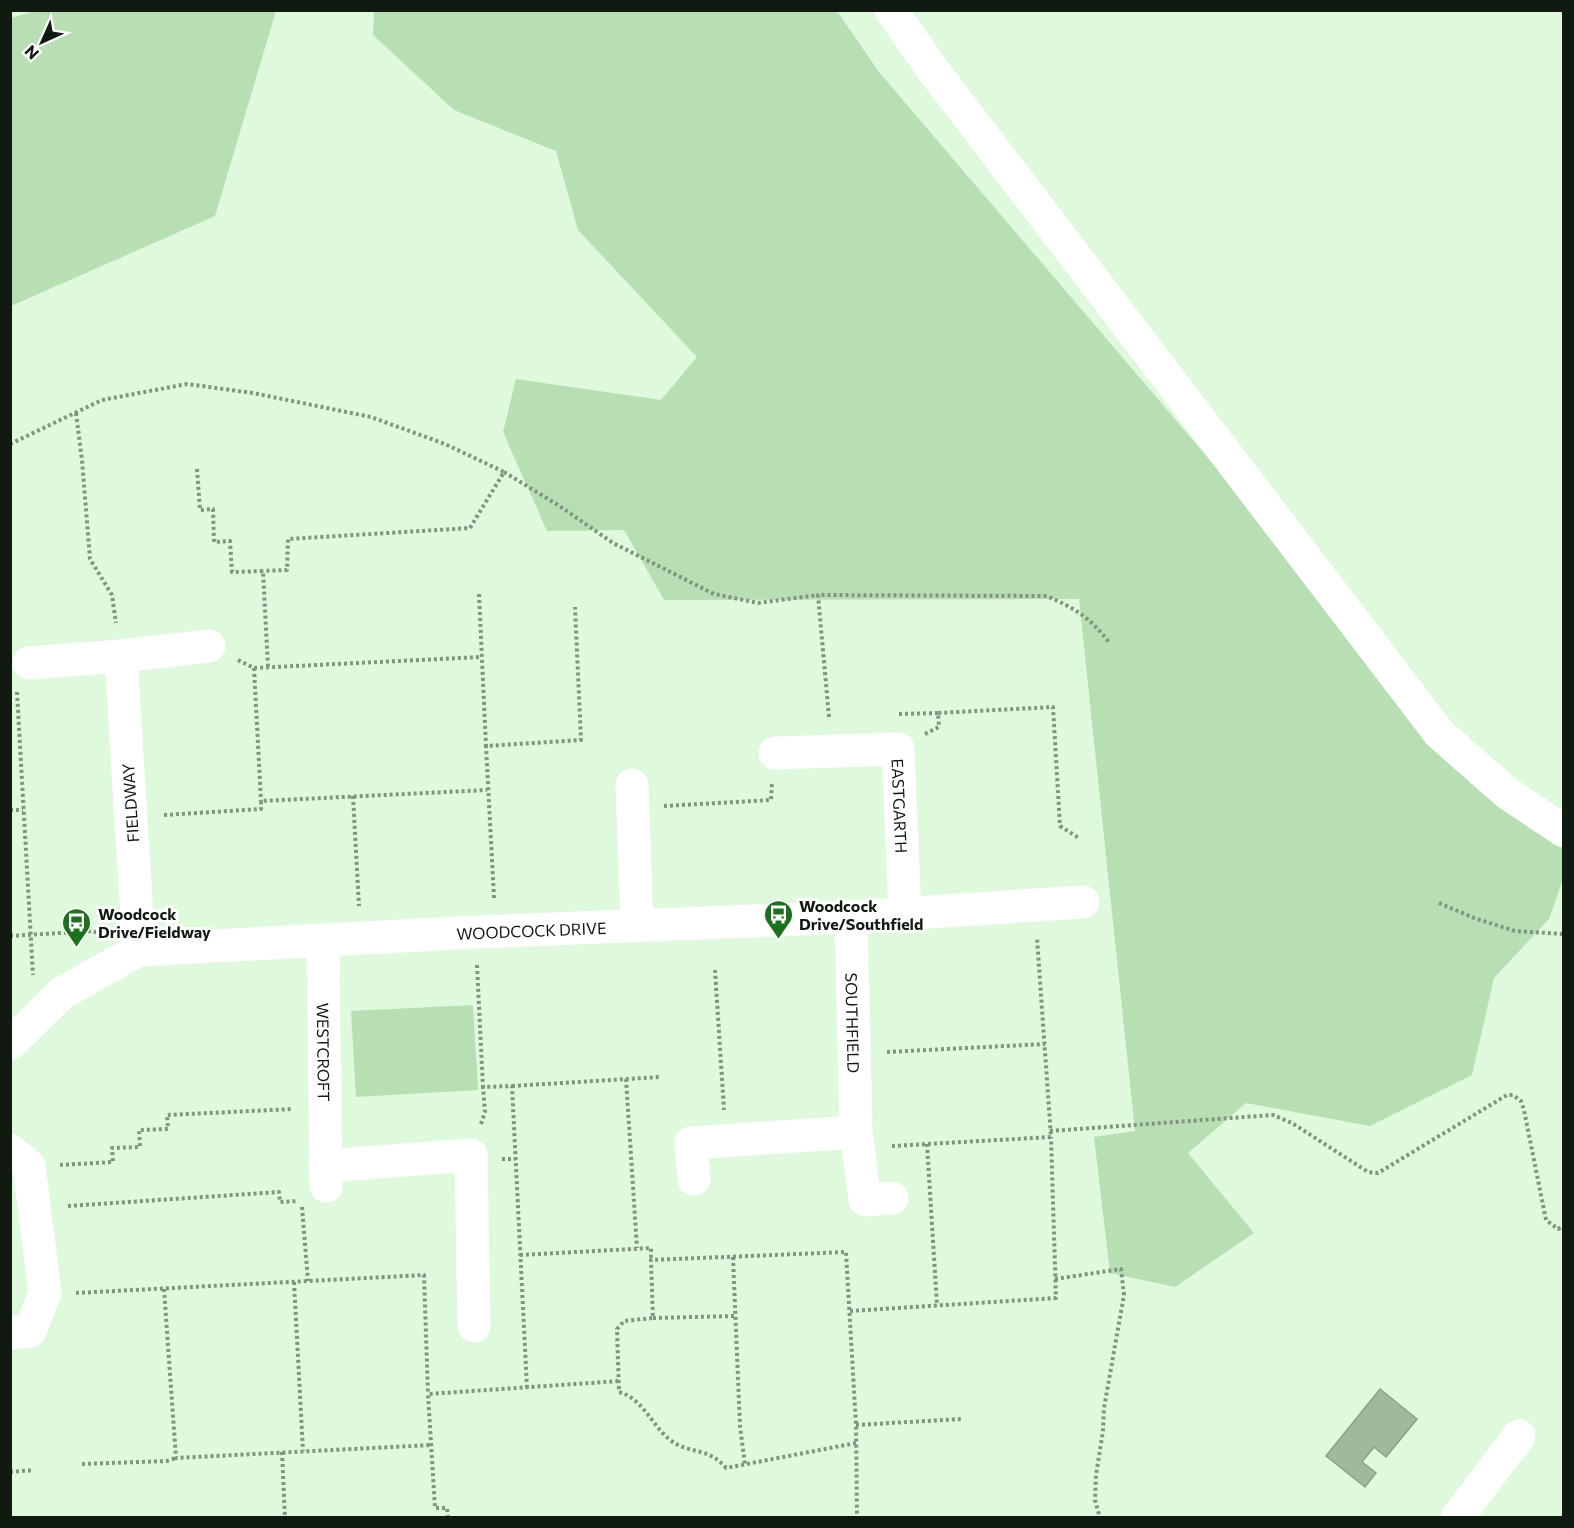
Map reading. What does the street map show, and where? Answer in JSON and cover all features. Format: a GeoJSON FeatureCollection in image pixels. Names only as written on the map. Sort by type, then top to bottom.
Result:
{"type":"FeatureCollection","features":[{"type":"Feature","properties":{"kind":"street"},"geometry":{"type":"LineString","coordinates":[[891,10],[933,70],[1439,733],[1507,793],[1563,831]]}},
{"type":"Feature","properties":{"kind":"street"},"geometry":{"type":"LineString","coordinates":[[28,663],[209,646]]}},
{"type":"Feature","properties":{"kind":"street","name":"FIELDWAY"},"geometry":{"type":"LineString","coordinates":[[121,656],[139,950]]}},
{"type":"Feature","properties":{"kind":"street","name":"EASTGARTH"},"geometry":{"type":"LineString","coordinates":[[775,753],[898,749],[905,913]]}},
{"type":"Feature","properties":{"kind":"street"},"geometry":{"type":"LineString","coordinates":[[632,796],[637,926]]}},
{"type":"Feature","properties":{"kind":"street","name":"WOODCOCK DRIVE"},"geometry":{"type":"LineString","coordinates":[[10,1044],[62,993],[139,950],[851,916],[1083,902]]}},
{"type":"Feature","properties":{"kind":"street","name":"SOUTHFIELD"},"geometry":{"type":"LineString","coordinates":[[851,916],[856,1140],[865,1200],[892,1198]]}},
{"type":"Feature","properties":{"kind":"street","name":"WESTCROFT"},"geometry":{"type":"LineString","coordinates":[[323,940],[325,1176],[471,1155]]}},
{"type":"Feature","properties":{"kind":"street"},"geometry":{"type":"LineString","coordinates":[[694,1179],[691,1143],[725,1140],[856,1140]]}},
{"type":"Feature","properties":{"kind":"street"},"geometry":{"type":"LineString","coordinates":[[471,1155],[474,1326]]}},
{"type":"Feature","properties":{"kind":"street"},"geometry":{"type":"LineString","coordinates":[[10,1333],[30,1331],[45,1293],[34,1209],[20,1158]]}},
{"type":"Feature","properties":{"kind":"street"},"geometry":{"type":"LineString","coordinates":[[1457,1518],[1519,1436]]}},
{"type":"Feature","properties":{"kind":"path"},"geometry":{"type":"LineString","coordinates":[[10,444],[102,400],[187,384],[253,393],[371,417],[445,444],[504,472],[558,505],[613,543],[714,594],[758,603],[818,595],[1047,596],[1074,609],[1094,623],[1109,642]]}},
{"type":"Feature","properties":{"kind":"path"},"geometry":{"type":"LineString","coordinates":[[76,413],[90,559],[112,595],[121,656]]}},
{"type":"Feature","properties":{"kind":"path"},"geometry":{"type":"LineString","coordinates":[[197,469],[200,510],[213,509],[214,542],[230,541],[232,572],[287,570],[288,539],[470,528],[504,472]]}},
{"type":"Feature","properties":{"kind":"path"},"geometry":{"type":"LineString","coordinates":[[262,571],[268,667]]}},
{"type":"Feature","properties":{"kind":"path"},"geometry":{"type":"LineString","coordinates":[[471,1155],[485,1112],[483,1087],[488,790],[479,594]]}},
{"type":"Feature","properties":{"kind":"path"},"geometry":{"type":"LineString","coordinates":[[818,595],[828,717],[839,717]]}},
{"type":"Feature","properties":{"kind":"path"},"geometry":{"type":"LineString","coordinates":[[486,746],[581,740],[575,607]]}},
{"type":"Feature","properties":{"kind":"path"},"geometry":{"type":"LineString","coordinates":[[209,646],[254,668],[482,657]]}},
{"type":"Feature","properties":{"kind":"path"},"geometry":{"type":"LineString","coordinates":[[28,663],[16,679],[29,935],[32,968],[41,1014]]}},
{"type":"Feature","properties":{"kind":"path"},"geometry":{"type":"LineString","coordinates":[[131,817],[261,809],[254,668]]}},
{"type":"Feature","properties":{"kind":"path"},"geometry":{"type":"LineString","coordinates":[[894,715],[1053,707],[1060,826],[1079,838]]}},
{"type":"Feature","properties":{"kind":"path"},"geometry":{"type":"LineString","coordinates":[[898,749],[939,727],[938,713]]}},
{"type":"Feature","properties":{"kind":"path"},"geometry":{"type":"LineString","coordinates":[[632,796],[771,800],[775,753]]}},
{"type":"Feature","properties":{"kind":"path"},"geometry":{"type":"LineString","coordinates":[[261,801],[488,790]]}},
{"type":"Feature","properties":{"kind":"path"},"geometry":{"type":"LineString","coordinates":[[353,796],[361,938]]}},
{"type":"Feature","properties":{"kind":"path"},"geometry":{"type":"LineString","coordinates":[[10,810],[23,810]]}},
{"type":"Feature","properties":{"kind":"path"},"geometry":{"type":"LineString","coordinates":[[1439,903],[1474,918],[1515,931],[1563,934]]}},
{"type":"Feature","properties":{"kind":"path"},"geometry":{"type":"LineString","coordinates":[[849,1311],[1056,1298],[1051,1137],[1034,905]]}},
{"type":"Feature","properties":{"kind":"path"},"geometry":{"type":"LineString","coordinates":[[10,936],[93,931],[139,950]]}},
{"type":"Feature","properties":{"kind":"path"},"geometry":{"type":"LineString","coordinates":[[715,970],[725,1140]]}},
{"type":"Feature","properties":{"kind":"path"},"geometry":{"type":"LineString","coordinates":[[854,1053],[1045,1044]]}},
{"type":"Feature","properties":{"kind":"path"},"geometry":{"type":"LineString","coordinates":[[483,1087],[660,1077]]}},
{"type":"Feature","properties":{"kind":"path"},"geometry":{"type":"LineString","coordinates":[[626,1079],[637,1248]]}},
{"type":"Feature","properties":{"kind":"path"},"geometry":{"type":"LineString","coordinates":[[512,1086],[527,1388]]}},
{"type":"Feature","properties":{"kind":"path"},"geometry":{"type":"LineString","coordinates":[[1050,1131],[1273,1115],[1292,1123],[1368,1172],[1378,1173],[1507,1095],[1513,1095],[1521,1101],[1524,1110],[1546,1220],[1558,1228],[1563,1225]]}},
{"type":"Feature","properties":{"kind":"path"},"geometry":{"type":"LineString","coordinates":[[20,1158],[113,1162],[112,1148],[140,1147],[140,1130],[168,1129],[167,1115],[324,1107]]}},
{"type":"Feature","properties":{"kind":"path"},"geometry":{"type":"LineString","coordinates":[[856,1140],[927,1144],[1051,1137]]}},
{"type":"Feature","properties":{"kind":"path"},"geometry":{"type":"LineString","coordinates":[[927,1144],[937,1305]]}},
{"type":"Feature","properties":{"kind":"path"},"geometry":{"type":"LineString","coordinates":[[34,1209],[279,1192],[280,1202],[302,1201],[308,1281]]}},
{"type":"Feature","properties":{"kind":"path"},"geometry":{"type":"LineString","coordinates":[[520,1255],[651,1248],[653,1318]]}},
{"type":"Feature","properties":{"kind":"path"},"geometry":{"type":"LineString","coordinates":[[651,1260],[846,1252],[856,1425],[857,1518]]}},
{"type":"Feature","properties":{"kind":"path"},"geometry":{"type":"LineString","coordinates":[[733,1257],[740,1426],[745,1465]]}},
{"type":"Feature","properties":{"kind":"path"},"geometry":{"type":"LineString","coordinates":[[1055,1279],[1121,1269],[1124,1295],[1104,1408],[1104,1431],[1096,1476],[1095,1500],[1100,1518]]}},
{"type":"Feature","properties":{"kind":"path"},"geometry":{"type":"LineString","coordinates":[[45,1293],[424,1275],[435,1508],[447,1508],[448,1518]]}},
{"type":"Feature","properties":{"kind":"path"},"geometry":{"type":"LineString","coordinates":[[294,1282],[303,1451]]}},
{"type":"Feature","properties":{"kind":"path"},"geometry":{"type":"LineString","coordinates":[[164,1289],[176,1458]]}},
{"type":"Feature","properties":{"kind":"path"},"geometry":{"type":"LineString","coordinates":[[735,1316],[653,1318],[624,1322],[617,1329],[619,1392],[627,1394],[642,1407],[671,1441],[683,1447],[706,1452],[718,1459],[726,1468],[856,1443]]}},
{"type":"Feature","properties":{"kind":"path"},"geometry":{"type":"LineString","coordinates":[[428,1394],[619,1382]]}},
{"type":"Feature","properties":{"kind":"path"},"geometry":{"type":"LineString","coordinates":[[856,1425],[961,1419]]}},
{"type":"Feature","properties":{"kind":"path"},"geometry":{"type":"LineString","coordinates":[[82,1464],[167,1461],[176,1458],[431,1444]]}},
{"type":"Feature","properties":{"kind":"path"},"geometry":{"type":"LineString","coordinates":[[282,1452],[285,1518]]}},
{"type":"Feature","properties":{"kind":"path"},"geometry":{"type":"LineString","coordinates":[[10,1472],[34,1470]]}},
{"type":"Feature","properties":{"kind":"green space"},"geometry":{"type":"Polygon","coordinates":[[[38,10],[276,11],[215,216],[11,306],[11,18],[38,10]]]}},
{"type":"Feature","properties":{"kind":"green space"},"geometry":{"type":"Polygon","coordinates":[[[374,11],[837,11],[879,72],[1418,704],[1563,843],[1563,879],[1549,919],[1494,978],[1472,1075],[1370,1126],[1246,1103],[1188,1153],[1254,1233],[1175,1287],[1110,1273],[1094,1137],[1135,1131],[1079,599],[664,600],[624,530],[547,531],[503,432],[516,379],[661,400],[697,357],[578,230],[556,151],[454,110],[373,35],[374,11]]]}},
{"type":"Feature","properties":{"kind":"green space"},"geometry":{"type":"Polygon","coordinates":[[[473,1005],[478,1090],[356,1097],[351,1011],[473,1005]]]}},
{"type":"Feature","properties":{"kind":"building"},"geometry":{"type":"Polygon","coordinates":[[[1380,1389],[1417,1419],[1386,1457],[1374,1447],[1362,1462],[1376,1473],[1365,1487],[1326,1456],[1380,1389]]]}},
{"type":"Feature","properties":{"kind":"place","name":"Woodcock Drive/Southfield"},"geometry":{"type":"Point","coordinates":[778,940]}},
{"type":"Feature","properties":{"kind":"place","name":"Woodcock Drive/Fieldway"},"geometry":{"type":"Point","coordinates":[77,948]}}]}
